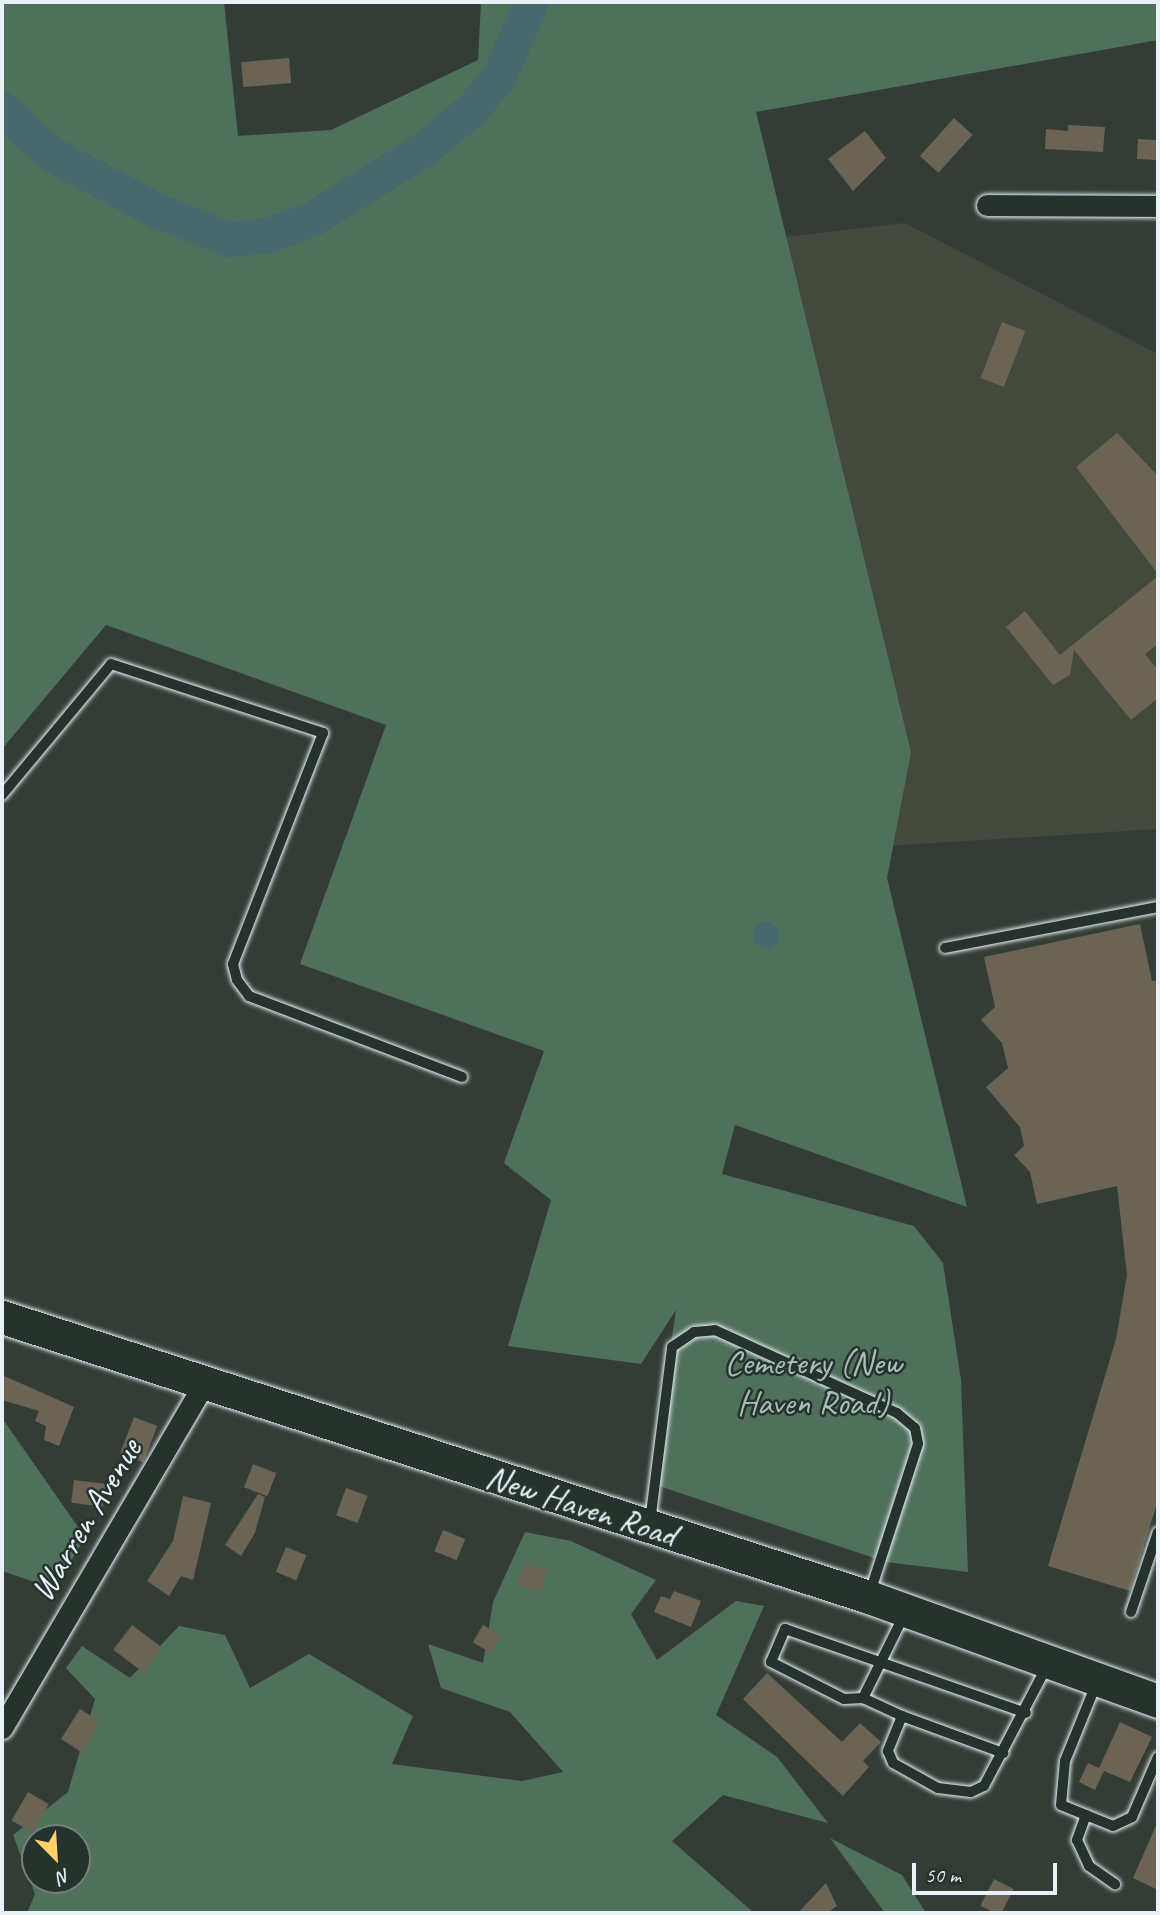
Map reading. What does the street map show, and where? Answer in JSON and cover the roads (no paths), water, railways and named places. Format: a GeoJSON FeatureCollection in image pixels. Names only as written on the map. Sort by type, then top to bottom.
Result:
{"type":"FeatureCollection","features":[{"type":"Feature","properties":{"kind":"main road","name":"New Haven Road"},"geometry":{"type":"LineString","coordinates":[[2,1317],[869,1597],[1158,1701]]}},
{"type":"Feature","properties":{"kind":"street"},"geometry":{"type":"LineString","coordinates":[[987,205],[1158,206]]}},
{"type":"Feature","properties":{"kind":"street","name":"Warren Avenue"},"geometry":{"type":"LineString","coordinates":[[2,1728],[205,1382]]}},
{"type":"Feature","properties":{"kind":"lane"},"geometry":{"type":"LineString","coordinates":[[2,795],[111,664],[323,733],[233,964],[237,980],[249,996],[462,1077]]}},
{"type":"Feature","properties":{"kind":"lane"},"geometry":{"type":"LineString","coordinates":[[945,948],[1158,907]]}},
{"type":"Feature","properties":{"kind":"lane"},"geometry":{"type":"LineString","coordinates":[[649,1528],[672,1347],[694,1332],[715,1331],[897,1413],[915,1428],[918,1444],[869,1597]]}},
{"type":"Feature","properties":{"kind":"lane"},"geometry":{"type":"LineString","coordinates":[[1131,1612],[1158,1532]]}},
{"type":"Feature","properties":{"kind":"lane"},"geometry":{"type":"LineString","coordinates":[[863,1698],[906,1610]]}},
{"type":"Feature","properties":{"kind":"lane"},"geometry":{"type":"LineString","coordinates":[[1003,1753],[902,1716],[863,1698],[844,1699],[770,1657],[790,1626],[1026,1713]]}},
{"type":"Feature","properties":{"kind":"lane"},"geometry":{"type":"LineString","coordinates":[[902,1716],[888,1751],[893,1763],[938,1788],[971,1792],[984,1786],[1026,1713],[1049,1661]]}},
{"type":"Feature","properties":{"kind":"lane"},"geometry":{"type":"LineString","coordinates":[[1098,1679],[1065,1761],[1058,1796],[1061,1805],[1113,1826],[1132,1817],[1158,1757]]}},
{"type":"Feature","properties":{"kind":"lane"},"geometry":{"type":"LineString","coordinates":[[1086,1815],[1077,1840],[1089,1866],[1115,1884]]}},
{"type":"Feature","properties":{"kind":"water"},"geometry":{"type":"Polygon","coordinates":[[[766,922],[775,926],[779,935],[775,944],[766,948],[757,944],[753,935],[757,926],[766,922]]]}},
{"type":"Feature","properties":{"kind":"waterway"},"geometry":{"type":"LineString","coordinates":[[2,109],[51,154],[156,210],[229,239],[269,235],[313,218],[424,149],[473,108],[499,76],[531,2]]}},
{"type":"Feature","properties":{"kind":"park label","name":"Cemetery (New Haven Road)"},"geometry":{"type":"Point","coordinates":[813,1383]}}]}
